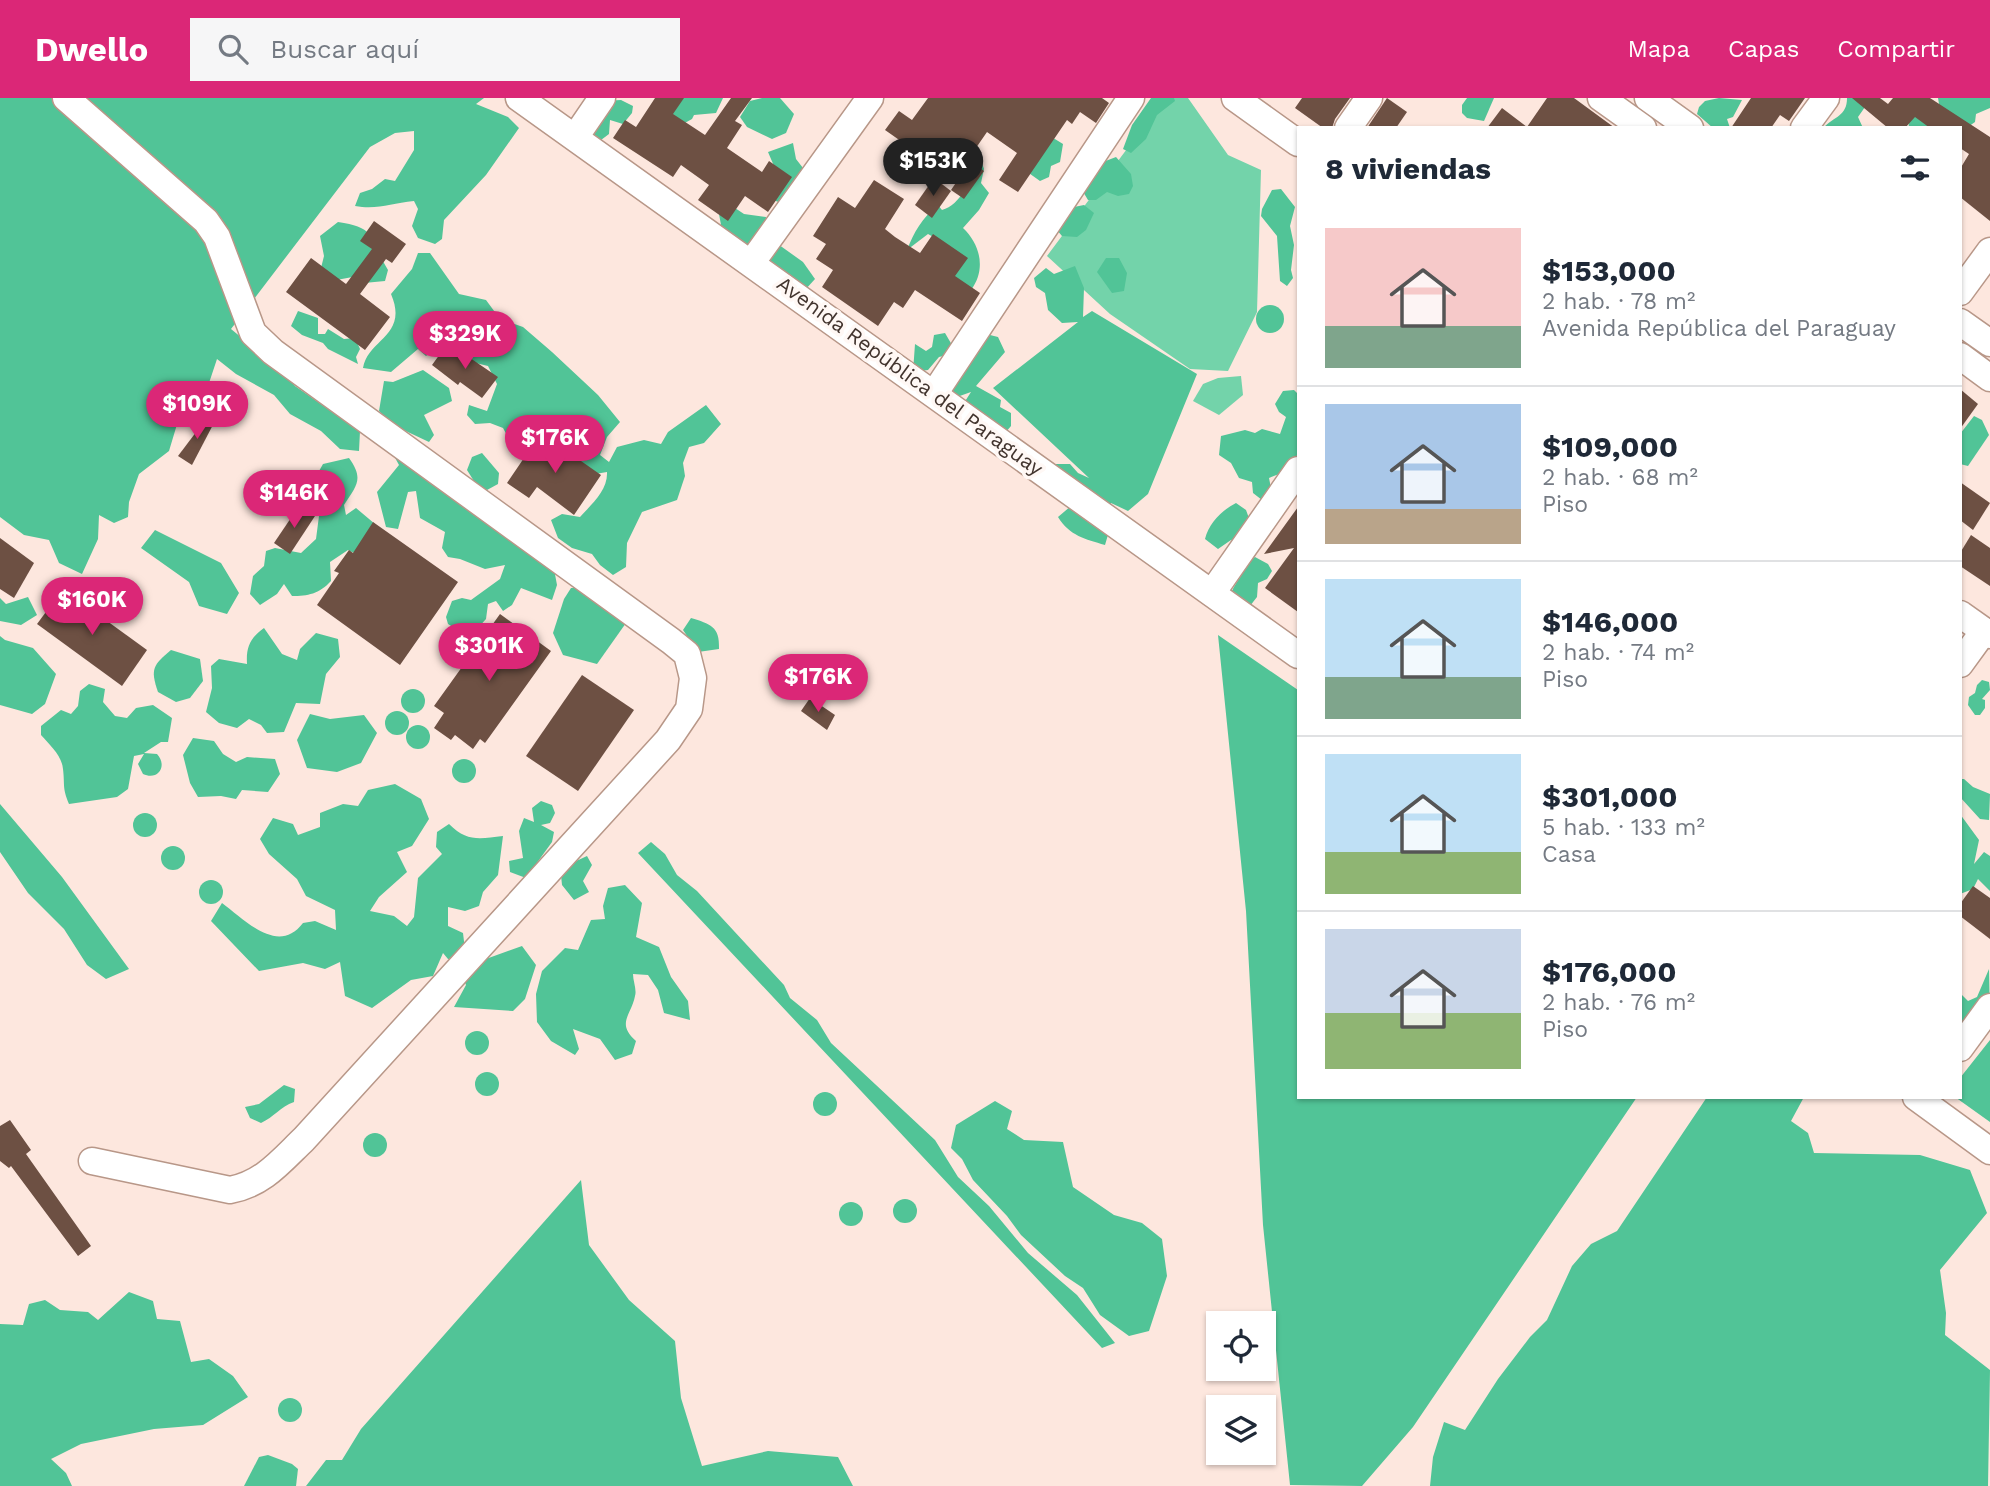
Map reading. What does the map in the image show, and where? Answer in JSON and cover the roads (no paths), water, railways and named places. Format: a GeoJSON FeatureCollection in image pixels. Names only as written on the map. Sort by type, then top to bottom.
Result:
{"type":"FeatureCollection","features":[{"type":"Feature","properties":{"kind":"street"},"geometry":{"type":"LineString","coordinates":[[66,98],[206,221],[217,237],[253,333],[273,352],[671,641],[687,654],[693,678],[690,709],[668,740],[313,1129],[264,1177],[249,1186],[230,1190],[92,1161]]}},
{"type":"Feature","properties":{"kind":"street","name":"Avenida República del Paraguay"},"geometry":{"type":"LineString","coordinates":[[519,98],[576,136],[1297,654]]}},
{"type":"Feature","properties":{"kind":"street"},"geometry":{"type":"LineString","coordinates":[[576,136],[602,98]]}},
{"type":"Feature","properties":{"kind":"street"},"geometry":{"type":"LineString","coordinates":[[752,262],[870,98]]}},
{"type":"Feature","properties":{"kind":"street"},"geometry":{"type":"LineString","coordinates":[[934,394],[1131,98]]}},
{"type":"Feature","properties":{"kind":"street"},"geometry":{"type":"LineString","coordinates":[[1235,98],[1297,142]]}},
{"type":"Feature","properties":{"kind":"street"},"geometry":{"type":"LineString","coordinates":[[1349,126],[1369,98]]}},
{"type":"Feature","properties":{"kind":"street"},"geometry":{"type":"LineString","coordinates":[[1601,98],[1640,126]]}},
{"type":"Feature","properties":{"kind":"street"},"geometry":{"type":"LineString","coordinates":[[1648,98],[1687,126]]}},
{"type":"Feature","properties":{"kind":"street"},"geometry":{"type":"LineString","coordinates":[[1805,126],[1826,98]]}},
{"type":"Feature","properties":{"kind":"street"},"geometry":{"type":"LineString","coordinates":[[1962,289],[1990,251]]}},
{"type":"Feature","properties":{"kind":"street"},"geometry":{"type":"LineString","coordinates":[[1962,323],[1990,343]]}},
{"type":"Feature","properties":{"kind":"street"},"geometry":{"type":"LineString","coordinates":[[1962,357],[1990,378]]}},
{"type":"Feature","properties":{"kind":"street"},"geometry":{"type":"LineString","coordinates":[[1212,593],[1297,471]]}},
{"type":"Feature","properties":{"kind":"street"},"geometry":{"type":"LineString","coordinates":[[1962,615],[1987,633],[1962,662]]}},
{"type":"Feature","properties":{"kind":"street"},"geometry":{"type":"LineString","coordinates":[[1962,1045],[1990,1007]]}},
{"type":"Feature","properties":{"kind":"street"},"geometry":{"type":"LineString","coordinates":[[1920,1099],[1990,1151]]}}]}
